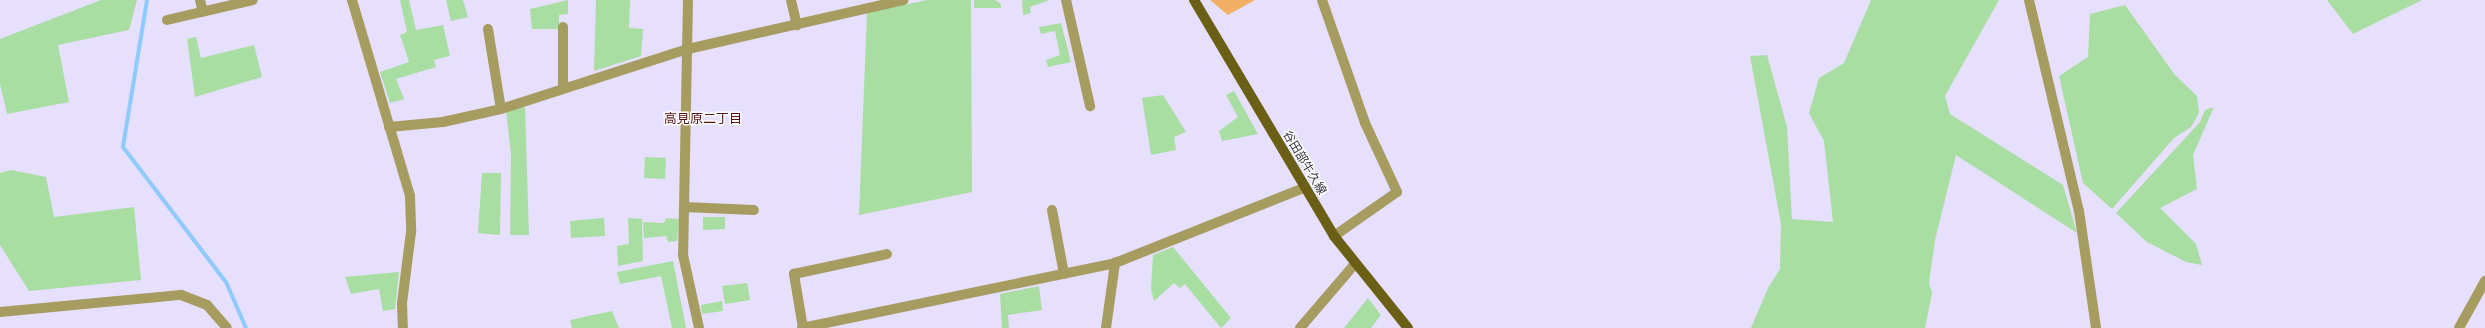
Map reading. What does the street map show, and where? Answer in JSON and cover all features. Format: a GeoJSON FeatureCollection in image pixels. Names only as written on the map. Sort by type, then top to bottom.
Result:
{"type":"FeatureCollection","features":[{"type":"Feature","properties":{"kind":"main road","name":"谷田部牛久線"},"geometry":{"type":"LineString","coordinates":[[1194,0],[1304,188],[1334,236],[1354,265],[1408,328]]}},
{"type":"Feature","properties":{"kind":"street"},"geometry":{"type":"LineString","coordinates":[[200,0],[203,12]]}},
{"type":"Feature","properties":{"kind":"street"},"geometry":{"type":"LineString","coordinates":[[167,20],[203,12],[236,2],[253,0]]}},
{"type":"Feature","properties":{"kind":"street"},"geometry":{"type":"LineString","coordinates":[[352,0],[410,196],[411,232],[402,303],[403,328]]}},
{"type":"Feature","properties":{"kind":"street"},"geometry":{"type":"LineString","coordinates":[[688,0],[683,255],[699,328]]}},
{"type":"Feature","properties":{"kind":"street"},"geometry":{"type":"LineString","coordinates":[[791,0],[797,25]]}},
{"type":"Feature","properties":{"kind":"street"},"geometry":{"type":"LineString","coordinates":[[389,127],[443,122],[501,109],[688,49],[797,25],[885,2],[904,0]]}},
{"type":"Feature","properties":{"kind":"street"},"geometry":{"type":"LineString","coordinates":[[1066,0],[1090,106]]}},
{"type":"Feature","properties":{"kind":"street"},"geometry":{"type":"LineString","coordinates":[[1322,0],[1365,123],[1397,192],[1334,236]]}},
{"type":"Feature","properties":{"kind":"street"},"geometry":{"type":"LineString","coordinates":[[2029,0],[2076,197],[2096,328]]}},
{"type":"Feature","properties":{"kind":"street"},"geometry":{"type":"LineString","coordinates":[[563,27],[563,88]]}},
{"type":"Feature","properties":{"kind":"street"},"geometry":{"type":"LineString","coordinates":[[488,29],[501,109]]}},
{"type":"Feature","properties":{"kind":"street"},"geometry":{"type":"LineString","coordinates":[[887,254],[794,274],[802,328],[1115,263],[1304,188]]}},
{"type":"Feature","properties":{"kind":"street"},"geometry":{"type":"LineString","coordinates":[[684,207],[754,210]]}},
{"type":"Feature","properties":{"kind":"street"},"geometry":{"type":"LineString","coordinates":[[1052,210],[1064,274]]}},
{"type":"Feature","properties":{"kind":"street"},"geometry":{"type":"LineString","coordinates":[[1106,328],[1115,263]]}},
{"type":"Feature","properties":{"kind":"street"},"geometry":{"type":"LineString","coordinates":[[1300,328],[1354,265]]}},
{"type":"Feature","properties":{"kind":"street"},"geometry":{"type":"LineString","coordinates":[[2459,328],[2485,281]]}},
{"type":"Feature","properties":{"kind":"street"},"geometry":{"type":"LineString","coordinates":[[0,312],[180,295],[207,305],[227,328]]}},
{"type":"Feature","properties":{"kind":"green space"},"geometry":{"type":"Polygon","coordinates":[[[101,0],[137,0],[129,30],[58,45],[69,102],[7,114],[0,84],[0,39],[101,0]]]}},
{"type":"Feature","properties":{"kind":"green space"},"geometry":{"type":"Polygon","coordinates":[[[400,0],[409,0],[416,30],[443,25],[450,56],[434,60],[436,67],[396,79],[404,99],[390,103],[380,72],[409,62],[400,35],[407,32],[400,0]]]}},
{"type":"Feature","properties":{"kind":"green space"},"geometry":{"type":"Polygon","coordinates":[[[446,0],[463,0],[468,17],[451,21],[446,0]]]}},
{"type":"Feature","properties":{"kind":"green space"},"geometry":{"type":"Polygon","coordinates":[[[568,0],[568,14],[559,15],[559,29],[532,29],[530,9],[568,0]]]}},
{"type":"Feature","properties":{"kind":"green space"},"geometry":{"type":"Polygon","coordinates":[[[596,0],[630,0],[629,28],[643,29],[641,56],[594,71],[596,0]]]}},
{"type":"Feature","properties":{"kind":"green space"},"geometry":{"type":"Polygon","coordinates":[[[927,0],[971,0],[972,192],[859,215],[867,13],[927,0]]]}},
{"type":"Feature","properties":{"kind":"green space"},"geometry":{"type":"Polygon","coordinates":[[[974,0],[995,0],[1001,4],[1001,8],[974,8],[974,0]]]}},
{"type":"Feature","properties":{"kind":"green space"},"geometry":{"type":"Polygon","coordinates":[[[1022,0],[1050,0],[1030,7],[1031,13],[1023,15],[1022,0]]]}},
{"type":"Feature","properties":{"kind":"green space"},"geometry":{"type":"Polygon","coordinates":[[[1871,0],[1999,0],[1945,96],[1950,114],[2063,185],[2077,233],[1956,155],[1935,240],[1929,283],[1932,293],[1925,328],[1751,328],[1768,288],[1780,269],[1781,224],[1750,56],[1767,55],[1787,127],[1792,219],[1833,222],[1824,141],[1809,113],[1819,78],[1844,63],[1871,0]]]}},
{"type":"Feature","properties":{"kind":"green space"},"geometry":{"type":"Polygon","coordinates":[[[2327,0],[2422,0],[2353,34],[2327,0]]]}},
{"type":"Feature","properties":{"kind":"green space"},"geometry":{"type":"Polygon","coordinates":[[[2125,5],[2175,75],[2197,96],[2199,113],[2191,127],[2174,138],[2112,209],[2083,183],[2059,76],[2088,57],[2090,14],[2125,5]]]}},
{"type":"Feature","properties":{"kind":"green space"},"geometry":{"type":"Polygon","coordinates":[[[1061,23],[1071,62],[1048,67],[1046,60],[1060,55],[1055,31],[1041,34],[1039,27],[1061,23]]]}},
{"type":"Feature","properties":{"kind":"green space"},"geometry":{"type":"Polygon","coordinates":[[[196,37],[201,58],[254,45],[262,77],[195,97],[187,39],[196,37]]]}},
{"type":"Feature","properties":{"kind":"green space"},"geometry":{"type":"Polygon","coordinates":[[[1234,91],[1258,134],[1222,141],[1219,131],[1238,117],[1226,95],[1234,91]]]}},
{"type":"Feature","properties":{"kind":"green space"},"geometry":{"type":"Polygon","coordinates":[[[1163,95],[1186,132],[1174,137],[1176,150],[1151,155],[1142,98],[1163,95]]]}},
{"type":"Feature","properties":{"kind":"green space"},"geometry":{"type":"Polygon","coordinates":[[[525,107],[529,235],[510,235],[511,155],[506,111],[525,107]]]}},
{"type":"Feature","properties":{"kind":"green space"},"geometry":{"type":"Polygon","coordinates":[[[2214,107],[2193,155],[2197,189],[2160,208],[2196,244],[2202,265],[2186,262],[2147,242],[2116,213],[2200,122],[2205,110],[2214,107]]]}},
{"type":"Feature","properties":{"kind":"green space"},"geometry":{"type":"Polygon","coordinates":[[[645,157],[666,158],[665,179],[644,178],[645,157]]]}},
{"type":"Feature","properties":{"kind":"green space"},"geometry":{"type":"Polygon","coordinates":[[[11,170],[46,177],[54,217],[134,207],[141,280],[29,291],[0,245],[0,173],[11,170]]]}},
{"type":"Feature","properties":{"kind":"green space"},"geometry":{"type":"Polygon","coordinates":[[[482,173],[501,173],[500,235],[478,233],[482,173]]]}},
{"type":"Feature","properties":{"kind":"green space"},"geometry":{"type":"Polygon","coordinates":[[[703,217],[725,217],[725,229],[703,230],[703,217]]]}},
{"type":"Feature","properties":{"kind":"green space"},"geometry":{"type":"Polygon","coordinates":[[[604,218],[605,236],[571,238],[570,221],[604,218]]]}},
{"type":"Feature","properties":{"kind":"green space"},"geometry":{"type":"Polygon","coordinates":[[[628,218],[642,219],[643,261],[618,266],[617,246],[629,244],[628,218]]]}},
{"type":"Feature","properties":{"kind":"green space"},"geometry":{"type":"Polygon","coordinates":[[[666,218],[679,219],[677,241],[668,242],[666,236],[644,238],[643,222],[664,223],[666,218]]]}},
{"type":"Feature","properties":{"kind":"green space"},"geometry":{"type":"Polygon","coordinates":[[[1173,247],[1231,318],[1221,328],[1185,284],[1180,288],[1174,283],[1154,301],[1151,289],[1153,255],[1173,247]]]}},
{"type":"Feature","properties":{"kind":"green space"},"geometry":{"type":"Polygon","coordinates":[[[673,261],[686,328],[672,328],[661,276],[620,284],[617,272],[673,261]]]}},
{"type":"Feature","properties":{"kind":"green space"},"geometry":{"type":"Polygon","coordinates":[[[399,272],[395,309],[383,311],[379,289],[351,294],[345,277],[399,272]]]}},
{"type":"Feature","properties":{"kind":"green space"},"geometry":{"type":"Polygon","coordinates":[[[747,283],[750,300],[725,304],[722,286],[747,283]]]}},
{"type":"Feature","properties":{"kind":"green space"},"geometry":{"type":"Polygon","coordinates":[[[1039,286],[1042,310],[1008,315],[1009,328],[1002,328],[1000,294],[1039,286]]]}},
{"type":"Feature","properties":{"kind":"green space"},"geometry":{"type":"Polygon","coordinates":[[[1368,298],[1381,315],[1371,328],[1344,328],[1368,298]]]}},
{"type":"Feature","properties":{"kind":"green space"},"geometry":{"type":"Polygon","coordinates":[[[722,301],[723,311],[702,314],[701,305],[722,301]]]}},
{"type":"Feature","properties":{"kind":"green space"},"geometry":{"type":"Polygon","coordinates":[[[612,311],[619,328],[572,328],[570,320],[612,311]]]}},
{"type":"Feature","properties":{"kind":"building"},"geometry":{"type":"Polygon","coordinates":[[[1210,0],[1255,0],[1228,15],[1210,0]]]}},
{"type":"Feature","properties":{"kind":"waterway"},"geometry":{"type":"LineString","coordinates":[[147,0],[123,147],[226,282],[246,328]]}},
{"type":"Feature","properties":{"kind":"district","name":"高見原二丁目"},"geometry":{"type":"Point","coordinates":[703,119]}}]}
